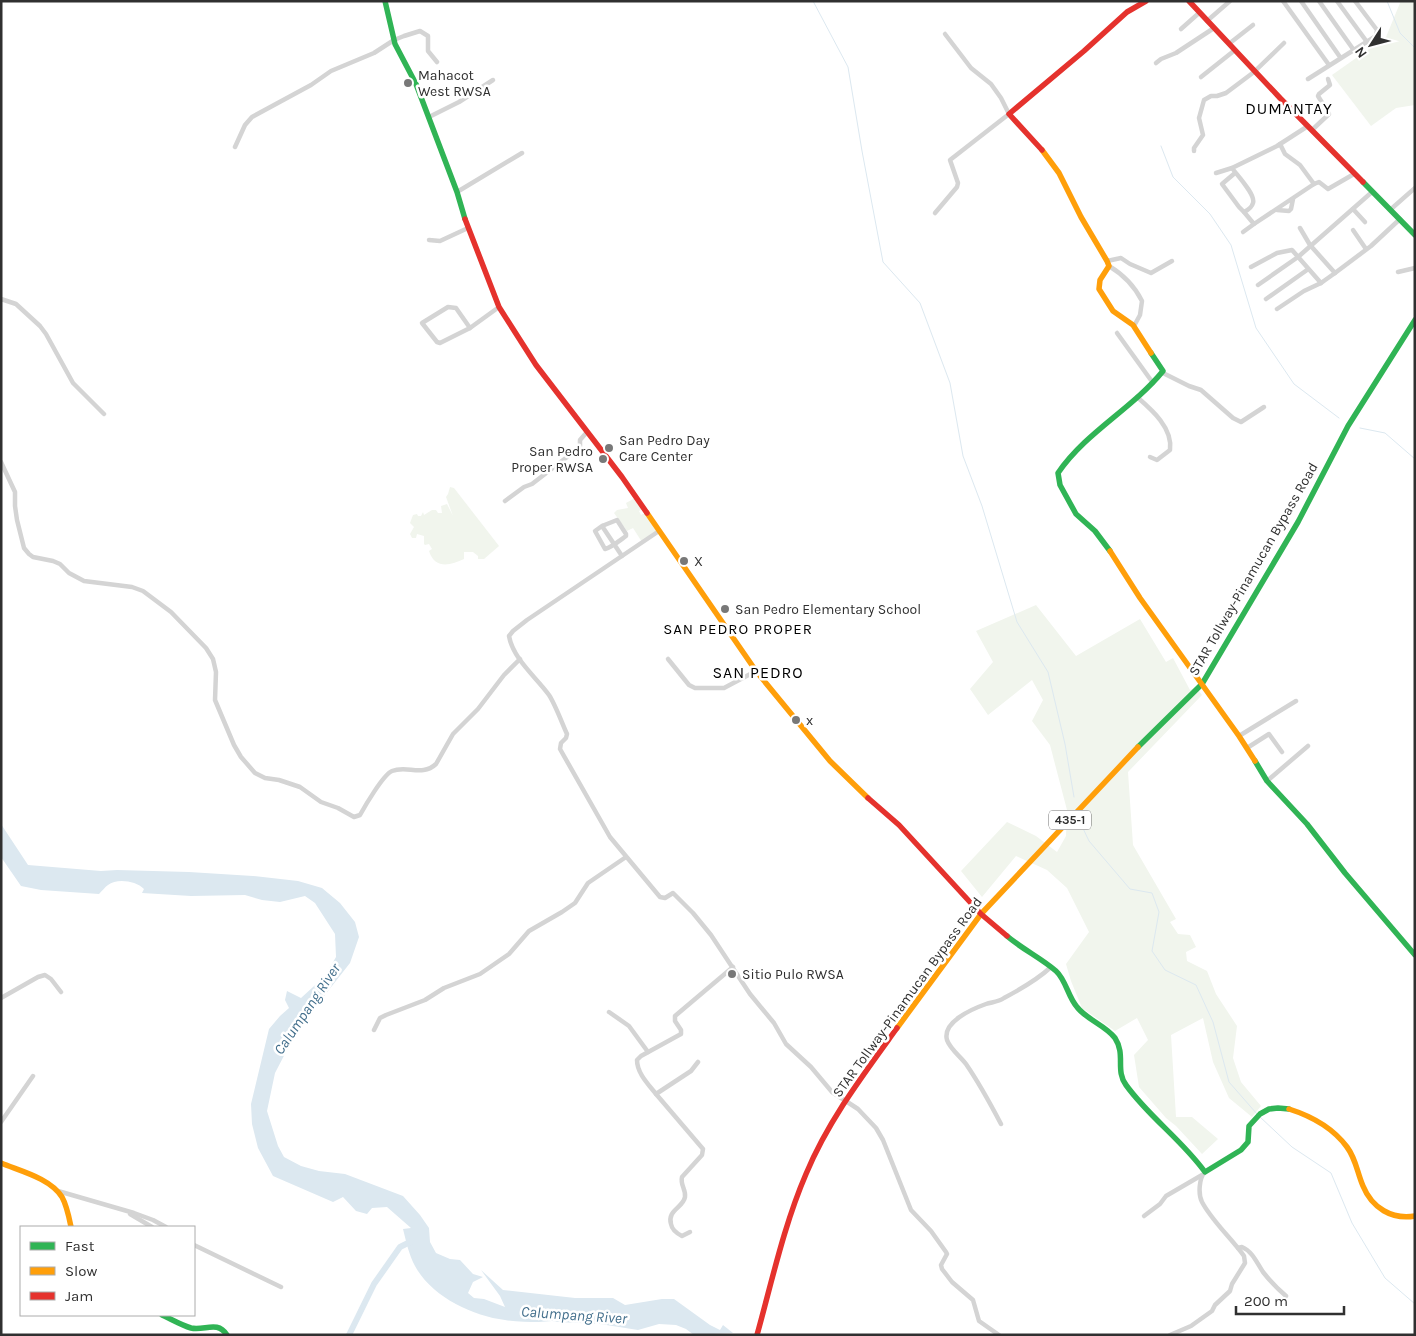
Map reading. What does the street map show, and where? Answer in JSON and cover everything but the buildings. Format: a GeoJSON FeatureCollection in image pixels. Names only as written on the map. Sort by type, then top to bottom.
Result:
{"type":"FeatureCollection","features":[{"type":"Feature","properties":{"kind":"street"},"geometry":{"type":"LineString","coordinates":[[385,1],[394,40],[416,84],[429,117],[457,192],[468,228],[499,307],[536,365],[622,477],[756,671],[830,761],[849,781],[899,825],[981,914],[1011,940],[1051,966],[1061,976],[1077,1008],[1108,1031],[1120,1045],[1121,1077],[1127,1086],[1155,1119],[1192,1154],[1203,1174],[1200,1189],[1202,1202],[1246,1259],[1228,1294],[1208,1314],[1191,1326],[1170,1335]]}},
{"type":"Feature","properties":{"kind":"street"},"geometry":{"type":"LineString","coordinates":[[935,213],[957,187],[958,182],[950,160],[1009,114],[1127,12],[1146,1]]}},
{"type":"Feature","properties":{"kind":"street"},"geometry":{"type":"LineString","coordinates":[[1207,20],[1230,1]]}},
{"type":"Feature","properties":{"kind":"street"},"geometry":{"type":"LineString","coordinates":[[1283,1],[1329,65]]}},
{"type":"Feature","properties":{"kind":"street"},"geometry":{"type":"LineString","coordinates":[[1301,1],[1340,57]]}},
{"type":"Feature","properties":{"kind":"street"},"geometry":{"type":"LineString","coordinates":[[1319,1],[1353,49]]}},
{"type":"Feature","properties":{"kind":"street"},"geometry":{"type":"LineString","coordinates":[[1337,1],[1367,42]]}},
{"type":"Feature","properties":{"kind":"street"},"geometry":{"type":"LineString","coordinates":[[1308,79],[1376,36],[1377,30],[1355,1]]}},
{"type":"Feature","properties":{"kind":"street"},"geometry":{"type":"LineString","coordinates":[[1190,2],[1230,43],[1254,72],[1415,235]]}},
{"type":"Feature","properties":{"kind":"street"},"geometry":{"type":"LineString","coordinates":[[1182,29],[1199,13]]}},
{"type":"Feature","properties":{"kind":"street"},"geometry":{"type":"LineString","coordinates":[[1230,43],[1253,24]]}},
{"type":"Feature","properties":{"kind":"street"},"geometry":{"type":"LineString","coordinates":[[1156,63],[1161,59],[1176,54],[1214,28]]}},
{"type":"Feature","properties":{"kind":"street"},"geometry":{"type":"LineString","coordinates":[[236,147],[245,125],[252,117],[311,85],[331,71],[374,53],[394,40],[415,32],[424,32],[428,36],[429,53],[438,62]]}},
{"type":"Feature","properties":{"kind":"street"},"geometry":{"type":"LineString","coordinates":[[945,34],[971,68],[991,84],[1009,114],[1048,157],[1059,173],[1081,217],[1108,263],[1132,284],[1142,301],[1140,315],[1134,326]]}},
{"type":"Feature","properties":{"kind":"street"},"geometry":{"type":"LineString","coordinates":[[1194,151],[1203,135],[1199,118],[1204,100],[1211,96],[1226,93],[1254,72],[1284,43]]}},
{"type":"Feature","properties":{"kind":"street"},"geometry":{"type":"LineString","coordinates":[[1201,77],[1235,50]]}},
{"type":"Feature","properties":{"kind":"street"},"geometry":{"type":"LineString","coordinates":[[1216,173],[1232,168],[1280,144],[1310,128],[1329,114],[1318,96],[1330,85],[1328,79]]}},
{"type":"Feature","properties":{"kind":"street"},"geometry":{"type":"LineString","coordinates":[[429,117],[459,102],[493,80]]}},
{"type":"Feature","properties":{"kind":"street"},"geometry":{"type":"LineString","coordinates":[[1280,144],[1285,154],[1300,165],[1314,184]]}},
{"type":"Feature","properties":{"kind":"street"},"geometry":{"type":"LineString","coordinates":[[457,192],[522,153]]}},
{"type":"Feature","properties":{"kind":"street"},"geometry":{"type":"LineString","coordinates":[[1232,168],[1253,198],[1253,205],[1244,212]]}},
{"type":"Feature","properties":{"kind":"street"},"geometry":{"type":"LineString","coordinates":[[1235,173],[1222,184],[1238,207],[1254,224]]}},
{"type":"Feature","properties":{"kind":"street"},"geometry":{"type":"LineString","coordinates":[[1243,232],[1314,184],[1319,182],[1328,190],[1354,174]]}},
{"type":"Feature","properties":{"kind":"street"},"geometry":{"type":"LineString","coordinates":[[1390,210],[1415,188]]}},
{"type":"Feature","properties":{"kind":"street"},"geometry":{"type":"LineString","coordinates":[[1258,285],[1298,257],[1372,192]]}},
{"type":"Feature","properties":{"kind":"street"},"geometry":{"type":"LineString","coordinates":[[1353,209],[1365,222]]}},
{"type":"Feature","properties":{"kind":"street"},"geometry":{"type":"LineString","coordinates":[[1277,309],[1335,273],[1400,219]]}},
{"type":"Feature","properties":{"kind":"street"},"geometry":{"type":"LineString","coordinates":[[429,240],[440,241],[468,228]]}},
{"type":"Feature","properties":{"kind":"street"},"geometry":{"type":"LineString","coordinates":[[1300,228],[1310,245],[1335,273]]}},
{"type":"Feature","properties":{"kind":"street"},"geometry":{"type":"LineString","coordinates":[[1353,230],[1366,249]]}},
{"type":"Feature","properties":{"kind":"street"},"geometry":{"type":"LineString","coordinates":[[1251,267],[1277,253],[1290,250],[1321,283]]}},
{"type":"Feature","properties":{"kind":"street"},"geometry":{"type":"LineString","coordinates":[[1172,261],[1151,273],[1121,258],[1108,263],[1100,280],[1099,288],[1113,311],[1134,326],[1158,361],[1163,373],[1201,390],[1237,421],[1243,421],[1264,407]]}},
{"type":"Feature","properties":{"kind":"street"},"geometry":{"type":"LineString","coordinates":[[1398,272],[1415,268]]}},
{"type":"Feature","properties":{"kind":"street"},"geometry":{"type":"LineString","coordinates":[[1266,299],[1307,270]]}},
{"type":"Feature","properties":{"kind":"street"},"geometry":{"type":"LineString","coordinates":[[1,299],[16,304],[40,326],[73,383],[104,414]]}},
{"type":"Feature","properties":{"kind":"street"},"geometry":{"type":"LineString","coordinates":[[470,328],[456,308],[453,307],[448,307],[422,323],[437,342],[440,343],[470,328],[499,307]]}},
{"type":"Feature","properties":{"kind":"street","name":"STAR Tollway-Pinamucan Bypass Road"},"geometry":{"type":"LineString","coordinates":[[757,1335],[794,1205],[806,1173],[845,1100],[981,914],[1162,722],[1202,684],[1298,522],[1348,426],[1415,320]]}},
{"type":"Feature","properties":{"kind":"street"},"geometry":{"type":"LineString","coordinates":[[1117,333],[1153,383]]}},
{"type":"Feature","properties":{"kind":"street"},"geometry":{"type":"LineString","coordinates":[[1163,373],[1137,397],[1109,418],[1066,461],[1059,470],[1058,481],[1062,491],[1076,514],[1098,535],[1140,598],[1239,736],[1267,781],[1302,818],[1345,873],[1415,955]]}},
{"type":"Feature","properties":{"kind":"street"},"geometry":{"type":"LineString","coordinates":[[1137,397],[1164,425],[1171,442],[1170,450],[1161,458],[1157,460],[1150,457]]}},
{"type":"Feature","properties":{"kind":"street"},"geometry":{"type":"LineString","coordinates":[[505,501],[524,487],[532,484],[580,447],[580,440],[587,432]]}},
{"type":"Feature","properties":{"kind":"street"},"geometry":{"type":"LineString","coordinates":[[1,462],[15,492],[17,520],[24,548],[29,554],[33,558],[60,564],[69,573],[84,581],[132,587],[142,591],[171,612],[206,648],[213,659],[216,672],[215,700],[237,751],[255,774],[300,787],[322,802],[354,817],[360,815],[383,778],[390,772],[398,770],[423,771],[432,768],[453,734],[474,713],[502,677],[520,658]]}},
{"type":"Feature","properties":{"kind":"street"},"geometry":{"type":"LineString","coordinates":[[617,520],[626,534],[605,549],[595,531],[602,526],[617,520]]}},
{"type":"Feature","properties":{"kind":"street"},"geometry":{"type":"LineString","coordinates":[[602,526],[622,556]]}},
{"type":"Feature","properties":{"kind":"street"},"geometry":{"type":"LineString","coordinates":[[659,531],[513,631],[509,636],[510,643],[554,702],[567,734],[560,748],[610,837],[660,897],[665,898],[671,893],[674,894],[705,927],[750,994],[774,1023],[786,1044],[811,1067],[832,1092],[858,1109],[876,1128],[883,1140],[911,1210],[931,1231],[946,1252],[941,1265],[942,1269],[952,1282],[973,1300],[979,1321],[999,1335]]}},
{"type":"Feature","properties":{"kind":"street"},"geometry":{"type":"LineString","coordinates":[[668,659],[689,685],[696,688],[724,688],[756,671]]}},
{"type":"Feature","properties":{"kind":"street"},"geometry":{"type":"LineString","coordinates":[[1239,736],[1296,701]]}},
{"type":"Feature","properties":{"kind":"street"},"geometry":{"type":"LineString","coordinates":[[1247,748],[1269,734],[1282,752]]}},
{"type":"Feature","properties":{"kind":"street"},"geometry":{"type":"LineString","coordinates":[[1267,781],[1308,746]]}},
{"type":"Feature","properties":{"kind":"street"},"geometry":{"type":"LineString","coordinates":[[374,1030],[380,1018],[425,1000],[444,988],[480,974],[509,954],[529,931],[575,903],[588,884],[626,857]]}},
{"type":"Feature","properties":{"kind":"street"},"geometry":{"type":"LineString","coordinates":[[1000,1124],[966,1064],[947,1039],[948,1030],[956,1019],[983,1005],[1000,1000],[1028,985],[1040,978],[1051,966]]}},
{"type":"Feature","properties":{"kind":"street"},"geometry":{"type":"LineString","coordinates":[[690,1232],[682,1236],[676,1232],[672,1228],[670,1218],[684,1200],[685,1195],[680,1180],[702,1156],[703,1149],[656,1094],[640,1072],[637,1060],[681,1034],[681,1030],[675,1021],[675,1016],[733,967]]}},
{"type":"Feature","properties":{"kind":"street"},"geometry":{"type":"LineString","coordinates":[[1,998],[38,976],[45,975],[61,992]]}},
{"type":"Feature","properties":{"kind":"street"},"geometry":{"type":"LineString","coordinates":[[609,1012],[629,1026],[648,1052]]}},
{"type":"Feature","properties":{"kind":"street"},"geometry":{"type":"LineString","coordinates":[[656,1094],[691,1071],[698,1062]]}},
{"type":"Feature","properties":{"kind":"street"},"geometry":{"type":"LineString","coordinates":[[1,1122],[33,1076]]}},
{"type":"Feature","properties":{"kind":"street"},"geometry":{"type":"LineString","coordinates":[[1144,1216],[1160,1204],[1166,1196],[1241,1150],[1248,1142],[1249,1126],[1267,1109],[1275,1108],[1288,1109],[1309,1116],[1332,1131],[1346,1146],[1358,1167],[1365,1192],[1378,1207],[1396,1218],[1403,1219],[1415,1216]]}},
{"type":"Feature","properties":{"kind":"street"},"geometry":{"type":"LineString","coordinates":[[1,1163],[45,1183],[57,1191],[126,1211],[153,1220],[164,1226]]}},
{"type":"Feature","properties":{"kind":"street"},"geometry":{"type":"LineString","coordinates":[[57,1191],[66,1208],[71,1226]]}},
{"type":"Feature","properties":{"kind":"street"},"geometry":{"type":"LineString","coordinates":[[126,1211],[150,1226]]}},
{"type":"Feature","properties":{"kind":"street"},"geometry":{"type":"LineString","coordinates":[[195,1245],[239,1265],[281,1287]]}},
{"type":"Feature","properties":{"kind":"street"},"geometry":{"type":"LineString","coordinates":[[1238,1248],[1242,1247],[1248,1250],[1265,1274],[1286,1296]]}},
{"type":"Feature","properties":{"kind":"street"},"geometry":{"type":"LineString","coordinates":[[164,1316],[192,1328],[216,1327],[223,1329],[228,1335]]}},
{"type":"Feature","properties":{"kind":"shaded area"},"geometry":{"type":"Polygon","coordinates":[[[1399,1],[1415,1],[1415,105],[1396,108],[1371,126],[1332,75],[1386,37],[1400,3],[1399,1]]]}},
{"type":"Feature","properties":{"kind":"shaded area"},"geometry":{"type":"Polygon","coordinates":[[[450,487],[454,488],[499,546],[484,559],[478,559],[478,556],[473,552],[464,552],[464,559],[449,564],[439,563],[432,557],[429,551],[432,549],[429,544],[424,544],[424,536],[417,534],[416,538],[412,538],[410,534],[414,527],[410,523],[413,515],[421,516],[423,512],[424,515],[432,510],[442,513],[441,506],[447,504],[453,516],[446,497],[450,487]]]}},
{"type":"Feature","properties":{"kind":"shaded area"},"geometry":{"type":"Polygon","coordinates":[[[635,498],[642,509],[639,511],[641,515],[645,513],[658,531],[642,542],[633,528],[627,531],[614,513],[617,510],[628,508],[626,503],[635,498]]]}},
{"type":"Feature","properties":{"kind":"shaded area"},"geometry":{"type":"Polygon","coordinates":[[[1036,605],[1076,656],[1140,619],[1166,662],[1173,658],[1190,690],[1196,687],[1202,695],[1128,772],[1133,845],[1176,919],[1170,922],[1178,934],[1190,935],[1196,947],[1186,952],[1187,961],[1207,971],[1216,994],[1237,1026],[1233,1058],[1241,1082],[1261,1106],[1252,1117],[1229,1098],[1213,1062],[1203,1018],[1171,1035],[1176,1117],[1192,1117],[1218,1139],[1202,1154],[1166,1118],[1139,1087],[1134,1055],[1148,1040],[1137,1018],[1115,1031],[1082,1008],[1066,964],[1089,932],[1067,888],[1047,870],[1016,856],[982,897],[961,871],[1007,822],[1036,836],[1057,852],[1066,836],[1067,810],[1050,745],[1032,721],[1043,700],[1032,680],[988,715],[970,689],[993,662],[976,631],[1036,605]]]}},
{"type":"Feature","properties":{"kind":"water","name":"Calumpang River"},"geometry":{"type":"Polygon","coordinates":[[[1,824],[28,865],[101,871],[189,872],[253,876],[298,881],[322,888],[340,903],[355,922],[359,937],[350,963],[314,1009],[288,1048],[275,1073],[267,1111],[278,1146],[284,1157],[301,1166],[319,1171],[345,1174],[403,1196],[429,1228],[430,1242],[436,1253],[450,1259],[460,1260],[473,1274],[483,1277],[473,1282],[468,1293],[474,1298],[484,1299],[505,1307],[500,1296],[481,1270],[503,1290],[575,1298],[613,1298],[625,1305],[674,1299],[710,1325],[720,1330],[723,1325],[733,1333],[694,1335],[676,1325],[659,1324],[638,1330],[600,1324],[509,1321],[492,1318],[466,1309],[442,1295],[422,1277],[413,1262],[403,1229],[411,1228],[387,1207],[372,1208],[367,1214],[356,1211],[343,1197],[333,1202],[273,1176],[258,1148],[252,1124],[251,1104],[269,1029],[289,1008],[285,1000],[287,991],[301,998],[325,976],[336,957],[335,934],[315,903],[305,896],[280,902],[262,900],[245,895],[191,896],[142,893],[144,889],[141,886],[126,881],[112,883],[99,894],[41,890],[21,886],[1,857],[1,824]]]}},
{"type":"Feature","properties":{"kind":"waterway"},"geometry":{"type":"LineString","coordinates":[[813,1],[848,67],[883,262],[920,303],[950,383],[963,456],[982,506],[1017,622],[1048,672],[1065,744],[1074,797]]}},
{"type":"Feature","properties":{"kind":"waterway"},"geometry":{"type":"LineString","coordinates":[[1387,1],[1400,33],[1415,48]]}},
{"type":"Feature","properties":{"kind":"waterway"},"geometry":{"type":"LineString","coordinates":[[1161,146],[1173,177],[1210,214],[1231,245],[1256,328],[1294,384],[1339,418]]}},
{"type":"Feature","properties":{"kind":"waterway"},"geometry":{"type":"LineString","coordinates":[[1360,428],[1385,433],[1415,459]]}},
{"type":"Feature","properties":{"kind":"waterway"},"geometry":{"type":"LineString","coordinates":[[1080,822],[1089,841],[1130,889],[1152,893],[1159,912],[1152,951],[1165,970],[1196,985],[1213,1022],[1229,1082],[1257,1114]]}},
{"type":"Feature","properties":{"kind":"waterway"},"geometry":{"type":"LineString","coordinates":[[1260,1117],[1292,1147],[1331,1173],[1352,1223],[1385,1278],[1415,1304]]}},
{"type":"Feature","properties":{"kind":"waterway"},"geometry":{"type":"LineString","coordinates":[[349,1335],[374,1284],[400,1247],[414,1240]]}},
{"type":"Feature","properties":{"kind":"traffic: fast"},"geometry":{"type":"LineString","coordinates":[[385,1],[395,44],[416,84],[457,192],[465,219]]}},
{"type":"Feature","properties":{"kind":"traffic: fast"},"geometry":{"type":"LineString","coordinates":[[1363,182],[1415,235]]}},
{"type":"Feature","properties":{"kind":"traffic: fast"},"geometry":{"type":"LineString","coordinates":[[1138,747],[1202,684],[1298,522],[1348,426],[1415,320]]}},
{"type":"Feature","properties":{"kind":"traffic: fast"},"geometry":{"type":"LineString","coordinates":[[1110,551],[1095,531],[1076,514],[1060,485],[1058,473],[1082,445],[1151,385],[1163,371],[1151,353]]}},
{"type":"Feature","properties":{"kind":"traffic: fast"},"geometry":{"type":"LineString","coordinates":[[1255,761],[1267,781],[1307,824],[1345,873],[1415,955]]}},
{"type":"Feature","properties":{"kind":"traffic: fast"},"geometry":{"type":"LineString","coordinates":[[1007,936],[1056,971],[1081,1012],[1111,1033],[1120,1050],[1121,1074],[1126,1085],[1205,1172],[1241,1150],[1248,1142],[1249,1126],[1260,1114],[1269,1109],[1289,1109]]}},
{"type":"Feature","properties":{"kind":"traffic: fast"},"geometry":{"type":"LineString","coordinates":[[164,1316],[191,1328],[219,1328],[227,1335]]}},
{"type":"Feature","properties":{"kind":"traffic: slow"},"geometry":{"type":"LineString","coordinates":[[1042,150],[1059,173],[1081,217],[1107,261],[1109,266],[1100,280],[1099,289],[1113,311],[1133,325],[1151,353]]}},
{"type":"Feature","properties":{"kind":"traffic: slow"},"geometry":{"type":"LineString","coordinates":[[647,513],[756,671],[830,761],[868,798]]}},
{"type":"Feature","properties":{"kind":"traffic: slow"},"geometry":{"type":"LineString","coordinates":[[1110,551],[1140,598],[1255,761]]}},
{"type":"Feature","properties":{"kind":"traffic: slow"},"geometry":{"type":"LineString","coordinates":[[897,1028],[981,914],[1138,747]]}},
{"type":"Feature","properties":{"kind":"traffic: slow"},"geometry":{"type":"LineString","coordinates":[[1289,1109],[1321,1124],[1341,1140],[1352,1156],[1367,1194],[1377,1206],[1384,1211],[1398,1216],[1415,1216]]}},
{"type":"Feature","properties":{"kind":"traffic: slow"},"geometry":{"type":"LineString","coordinates":[[1,1163],[34,1176],[57,1190],[65,1204],[71,1226]]}},
{"type":"Feature","properties":{"kind":"traffic: jam"},"geometry":{"type":"LineString","coordinates":[[1042,150],[1009,114],[1127,12],[1146,1]]}},
{"type":"Feature","properties":{"kind":"traffic: jam"},"geometry":{"type":"LineString","coordinates":[[1189,1],[1280,98],[1363,182]]}},
{"type":"Feature","properties":{"kind":"traffic: jam"},"geometry":{"type":"LineString","coordinates":[[465,219],[499,307],[536,365],[622,477],[647,513]]}},
{"type":"Feature","properties":{"kind":"traffic: jam"},"geometry":{"type":"LineString","coordinates":[[868,798],[899,825],[981,914],[1007,936]]}},
{"type":"Feature","properties":{"kind":"traffic: jam"},"geometry":{"type":"LineString","coordinates":[[757,1335],[791,1213],[815,1154],[835,1117],[897,1028]]}},
{"type":"Feature","properties":{"kind":"place","name":"Mahacot West RWSA"},"geometry":{"type":"Point","coordinates":[408,83]}},
{"type":"Feature","properties":{"kind":"place","name":"San Pedro Day Care Center"},"geometry":{"type":"Point","coordinates":[609,448]}},
{"type":"Feature","properties":{"kind":"place","name":"San Pedro Proper RWSA"},"geometry":{"type":"Point","coordinates":[603,459]}},
{"type":"Feature","properties":{"kind":"place","name":"X"},"geometry":{"type":"Point","coordinates":[684,561]}},
{"type":"Feature","properties":{"kind":"place","name":"San Pedro Elementary School"},"geometry":{"type":"Point","coordinates":[725,609]}},
{"type":"Feature","properties":{"kind":"place","name":"x"},"geometry":{"type":"Point","coordinates":[796,720]}},
{"type":"Feature","properties":{"kind":"place","name":"Sitio Pulo RWSA"},"geometry":{"type":"Point","coordinates":[732,974]}},
{"type":"Feature","properties":{"kind":"district","name":"DUMANTAY"},"geometry":{"type":"Point","coordinates":[1289,108]}},
{"type":"Feature","properties":{"kind":"district","name":"SAN PEDRO PROPER"},"geometry":{"type":"Point","coordinates":[738,629]}},
{"type":"Feature","properties":{"kind":"district","name":"SAN PEDRO"},"geometry":{"type":"Point","coordinates":[758,672]}}]}
